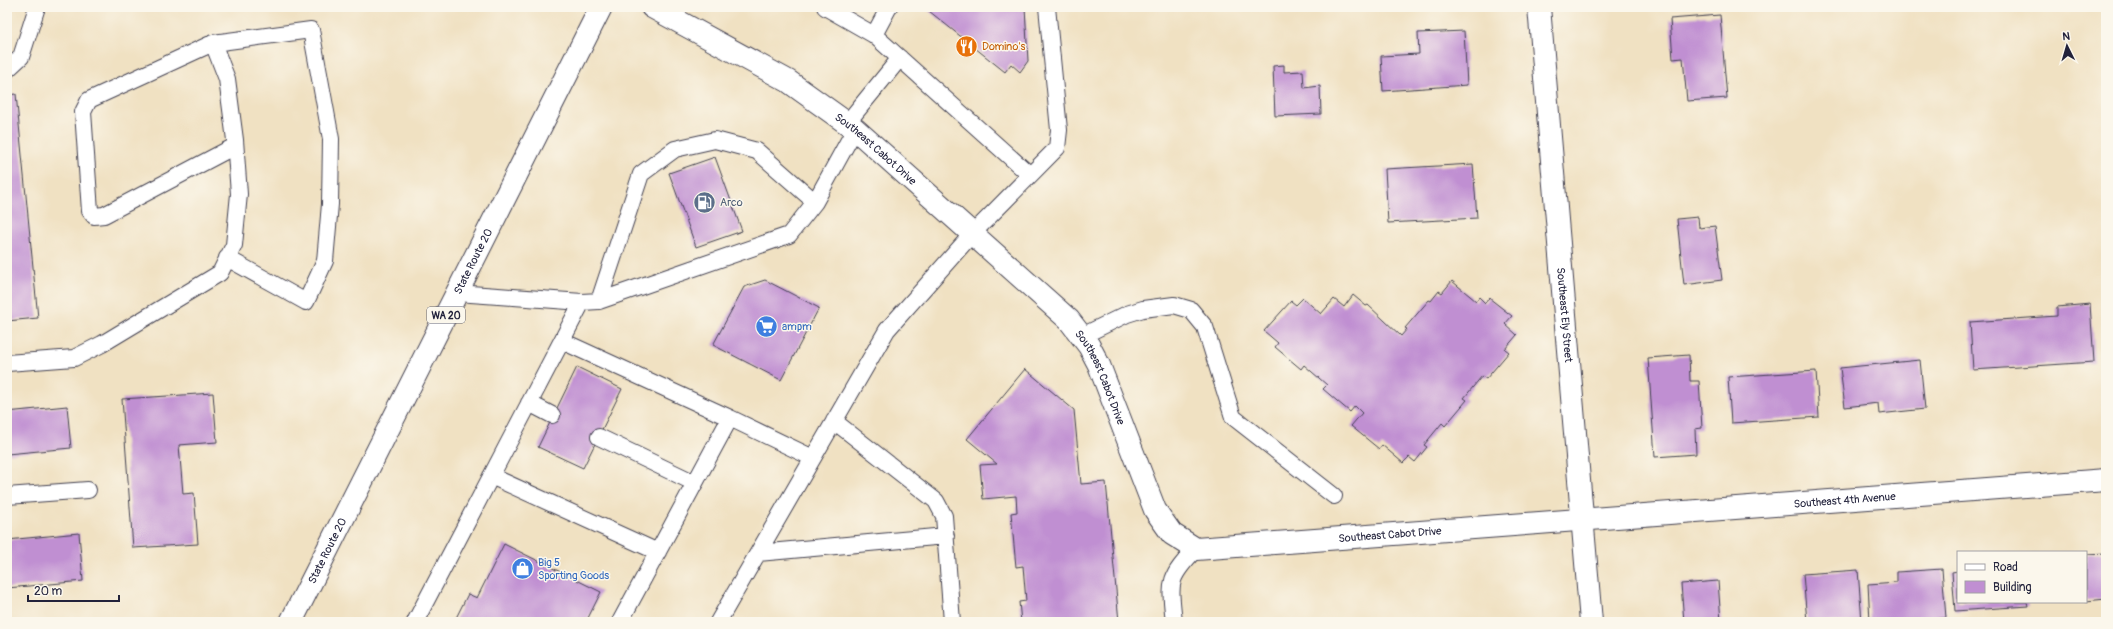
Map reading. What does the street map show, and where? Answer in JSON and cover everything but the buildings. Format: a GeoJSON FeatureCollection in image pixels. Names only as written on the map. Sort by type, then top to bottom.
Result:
{"type":"FeatureCollection","features":[{"type":"Feature","properties":{"kind":"street","name":"State Route 20"},"geometry":{"type":"LineString","coordinates":[[291,622],[600,7]]}},
{"type":"Feature","properties":{"kind":"street","name":"Southeast Cabot Drive"},"geometry":{"type":"LineString","coordinates":[[652,7],[788,81],[851,126],[1069,320],[1082,336],[1099,365],[1155,510],[1172,534],[1196,549],[1583,518]]}},
{"type":"Feature","properties":{"kind":"street","name":"Southeast Ely Street"},"geometry":{"type":"LineString","coordinates":[[1539,7],[1591,622]]}},
{"type":"Feature","properties":{"kind":"street","name":"Southeast 4th Avenue"},"geometry":{"type":"LineString","coordinates":[[1583,518],[2106,480]]}},
{"type":"Feature","properties":{"kind":"lane"},"geometry":{"type":"LineString","coordinates":[[7,70],[21,57],[37,7]]}},
{"type":"Feature","properties":{"kind":"lane"},"geometry":{"type":"LineString","coordinates":[[825,7],[874,35],[1030,175]]}},
{"type":"Feature","properties":{"kind":"lane"},"geometry":{"type":"LineString","coordinates":[[874,35],[889,7]]}},
{"type":"Feature","properties":{"kind":"lane"},"geometry":{"type":"LineString","coordinates":[[718,622],[887,330],[972,234],[1057,148],[1059,130],[1047,7]]}},
{"type":"Feature","properties":{"kind":"lane"},"geometry":{"type":"LineString","coordinates":[[227,258],[306,302],[325,261],[330,204],[331,139],[310,30],[213,43],[89,100],[83,112],[90,211],[94,216],[104,215],[236,146]]}},
{"type":"Feature","properties":{"kind":"lane"},"geometry":{"type":"LineString","coordinates":[[7,363],[74,358],[102,344],[220,273],[234,245],[239,194],[236,146],[227,79],[213,43]]}},
{"type":"Feature","properties":{"kind":"lane"},"geometry":{"type":"LineString","coordinates":[[457,293],[582,302],[598,300],[789,235],[815,202],[851,126],[900,58]]}},
{"type":"Feature","properties":{"kind":"lane"},"geometry":{"type":"LineString","coordinates":[[598,300],[641,174],[675,149],[715,140],[756,151],[815,202]]}},
{"type":"Feature","properties":{"kind":"lane"},"geometry":{"type":"LineString","coordinates":[[415,622],[582,302]]}},
{"type":"Feature","properties":{"kind":"lane"},"geometry":{"type":"LineString","coordinates":[[1082,336],[1127,314],[1143,309],[1174,305],[1191,310],[1205,326],[1234,417],[1334,496]]}},
{"type":"Feature","properties":{"kind":"lane"},"geometry":{"type":"LineString","coordinates":[[562,341],[813,458]]}},
{"type":"Feature","properties":{"kind":"lane"},"geometry":{"type":"LineString","coordinates":[[529,403],[552,414]]}},
{"type":"Feature","properties":{"kind":"lane"},"geometry":{"type":"LineString","coordinates":[[620,622],[730,418]]}},
{"type":"Feature","properties":{"kind":"lane"},"geometry":{"type":"LineString","coordinates":[[834,421],[936,501],[944,516],[952,622]]}},
{"type":"Feature","properties":{"kind":"lane"},"geometry":{"type":"LineString","coordinates":[[599,437],[695,483]]}},
{"type":"Feature","properties":{"kind":"lane"},"geometry":{"type":"LineString","coordinates":[[491,476],[658,552]]}},
{"type":"Feature","properties":{"kind":"lane"},"geometry":{"type":"LineString","coordinates":[[7,496],[88,490]]}},
{"type":"Feature","properties":{"kind":"lane"},"geometry":{"type":"LineString","coordinates":[[758,553],[946,536]]}},
{"type":"Feature","properties":{"kind":"lane"},"geometry":{"type":"LineString","coordinates":[[1174,622],[1170,586],[1177,568],[1196,549]]}},
{"type":"Feature","properties":{"kind":"place","name":"Domino's"},"geometry":{"type":"Point","coordinates":[967,46]}},
{"type":"Feature","properties":{"kind":"place","name":"Arco"},"geometry":{"type":"Point","coordinates":[705,202]}},
{"type":"Feature","properties":{"kind":"place","name":"ampm"},"geometry":{"type":"Point","coordinates":[766,326]}},
{"type":"Feature","properties":{"kind":"place","name":"Big 5 Sporting Goods"},"geometry":{"type":"Point","coordinates":[522,568]}}]}
